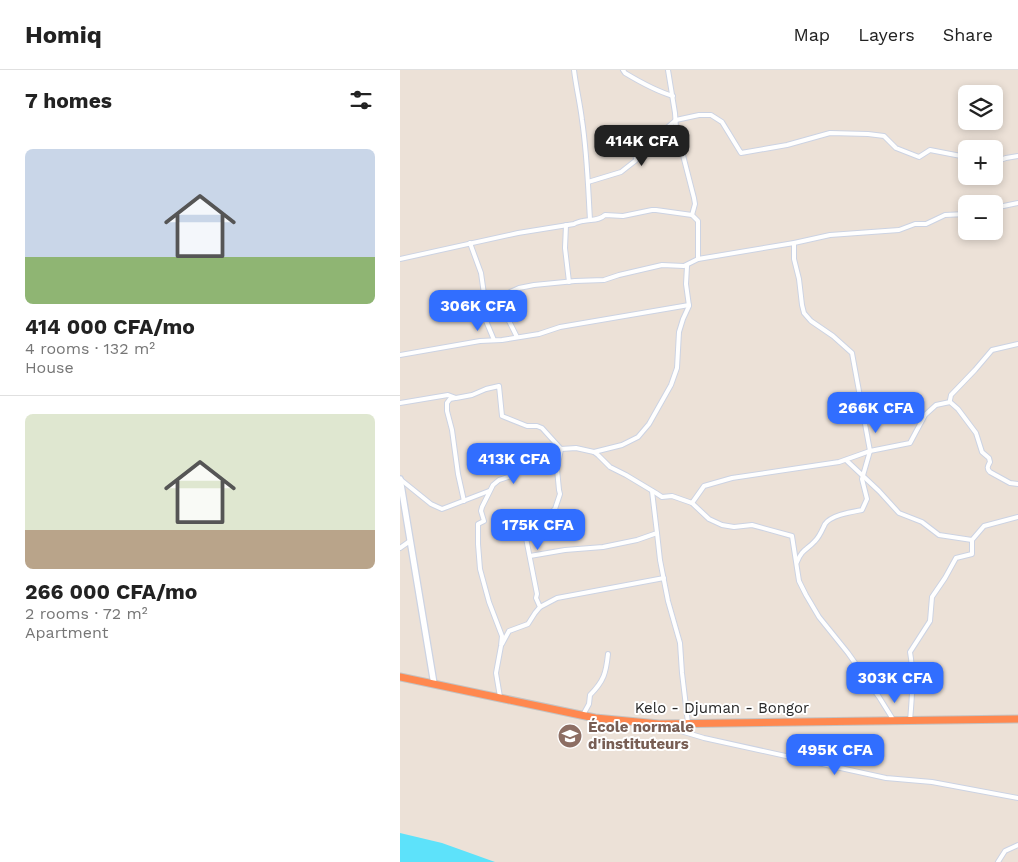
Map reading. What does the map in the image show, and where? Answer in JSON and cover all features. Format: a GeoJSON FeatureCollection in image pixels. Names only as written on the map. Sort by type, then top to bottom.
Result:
{"type":"FeatureCollection","features":[{"type":"Feature","properties":{"kind":"highway","name":"Kelo - Djuman - Bongor"},"geometry":{"type":"LineString","coordinates":[[400,677],[583,715],[660,724],[1018,718]]}},
{"type":"Feature","properties":{"kind":"street"},"geometry":{"type":"LineString","coordinates":[[574,70],[582,117],[590,220]]}},
{"type":"Feature","properties":{"kind":"street"},"geometry":{"type":"LineString","coordinates":[[623,70],[643,83],[673,96]]}},
{"type":"Feature","properties":{"kind":"street"},"geometry":{"type":"LineString","coordinates":[[668,70],[676,128],[695,204],[692,215]]}},
{"type":"Feature","properties":{"kind":"street"},"geometry":{"type":"LineString","coordinates":[[588,182],[621,172],[636,159],[648,144],[676,120],[699,115],[711,115],[722,122],[741,153],[787,145],[830,133],[884,136],[896,148],[919,157],[930,150],[958,155]]}},
{"type":"Feature","properties":{"kind":"street"},"geometry":{"type":"LineString","coordinates":[[632,128],[636,159]]}},
{"type":"Feature","properties":{"kind":"street"},"geometry":{"type":"LineString","coordinates":[[1003,159],[1018,156]]}},
{"type":"Feature","properties":{"kind":"street"},"geometry":{"type":"LineString","coordinates":[[1003,206],[1018,203]]}},
{"type":"Feature","properties":{"kind":"street"},"geometry":{"type":"LineString","coordinates":[[400,258],[538,229],[600,219],[605,216],[623,216],[652,210],[692,215],[698,221],[698,259]]}},
{"type":"Feature","properties":{"kind":"street"},"geometry":{"type":"LineString","coordinates":[[484,316],[497,300],[519,288],[534,285],[604,280],[662,265],[682,267],[698,259],[830,236],[899,230],[915,224],[926,224],[945,215],[958,214]]}},
{"type":"Feature","properties":{"kind":"street"},"geometry":{"type":"LineString","coordinates":[[566,225],[565,248],[569,282]]}},
{"type":"Feature","properties":{"kind":"street"},"geometry":{"type":"LineString","coordinates":[[470,243],[481,273],[484,294],[484,316],[494,340]]}},
{"type":"Feature","properties":{"kind":"street"},"geometry":{"type":"LineString","coordinates":[[794,243],[794,259],[804,313],[811,321],[833,336],[852,353],[870,451],[862,479],[867,498],[862,510],[838,515],[826,522],[821,534],[813,544],[801,552],[796,564]]}},
{"type":"Feature","properties":{"kind":"street"},"geometry":{"type":"LineString","coordinates":[[594,452],[622,445],[638,437],[649,424],[671,385],[677,368],[679,332],[689,305],[686,284],[687,266]]}},
{"type":"Feature","properties":{"kind":"street"},"geometry":{"type":"LineString","coordinates":[[484,294],[497,300],[516,337]]}},
{"type":"Feature","properties":{"kind":"street"},"geometry":{"type":"LineString","coordinates":[[400,355],[539,334],[560,327],[689,305]]}},
{"type":"Feature","properties":{"kind":"street"},"geometry":{"type":"LineString","coordinates":[[950,400],[951,394],[992,350],[1018,344]]}},
{"type":"Feature","properties":{"kind":"street"},"geometry":{"type":"LineString","coordinates":[[464,501],[447,411],[447,403],[450,399],[472,395],[499,386],[502,416],[528,426],[542,428],[561,450]]}},
{"type":"Feature","properties":{"kind":"street"},"geometry":{"type":"LineString","coordinates":[[400,403],[448,395],[456,398]]}},
{"type":"Feature","properties":{"kind":"street"},"geometry":{"type":"LineString","coordinates":[[692,503],[704,486],[732,478],[840,462],[870,451],[910,444],[925,415],[936,405],[950,402],[958,409],[976,433],[982,452],[989,458],[990,462],[987,467],[990,472],[1010,483],[1018,484]]}},
{"type":"Feature","properties":{"kind":"street"},"geometry":{"type":"LineString","coordinates":[[561,450],[576,448],[594,452],[610,467],[662,497],[672,496],[692,503],[709,519],[722,525],[734,527],[752,525],[792,536],[799,581],[819,617],[879,697],[894,721]]}},
{"type":"Feature","properties":{"kind":"street"},"geometry":{"type":"LineString","coordinates":[[540,607],[536,598],[537,594],[525,533],[534,519],[554,510],[559,499],[558,470],[561,450]]}},
{"type":"Feature","properties":{"kind":"street"},"geometry":{"type":"LineString","coordinates":[[846,460],[899,514],[922,522],[939,535],[972,540]]}},
{"type":"Feature","properties":{"kind":"street"},"geometry":{"type":"LineString","coordinates":[[500,697],[496,673],[502,636],[483,582],[479,559],[478,524],[484,521],[481,512],[482,507],[495,482],[511,476],[526,465]]}},
{"type":"Feature","properties":{"kind":"street"},"geometry":{"type":"LineString","coordinates":[[400,479],[440,509],[489,491]]}},
{"type":"Feature","properties":{"kind":"street"},"geometry":{"type":"LineString","coordinates":[[400,479],[434,684]]}},
{"type":"Feature","properties":{"kind":"street"},"geometry":{"type":"LineString","coordinates":[[652,491],[668,601],[680,643],[688,724]]}},
{"type":"Feature","properties":{"kind":"street"},"geometry":{"type":"LineString","coordinates":[[910,721],[912,662],[910,652],[930,621],[932,597],[956,558],[972,554],[972,540],[984,526],[1018,517]]}},
{"type":"Feature","properties":{"kind":"street"},"geometry":{"type":"LineString","coordinates":[[530,556],[565,550],[603,547],[637,540],[657,533]]}},
{"type":"Feature","properties":{"kind":"street"},"geometry":{"type":"LineString","coordinates":[[400,548],[410,541]]}},
{"type":"Feature","properties":{"kind":"street"},"geometry":{"type":"LineString","coordinates":[[501,646],[509,630],[528,624],[540,607],[557,598],[664,578]]}},
{"type":"Feature","properties":{"kind":"street"},"geometry":{"type":"LineString","coordinates":[[583,715],[589,704],[590,695],[600,684],[607,668],[608,654]]}},
{"type":"Feature","properties":{"kind":"street"},"geometry":{"type":"LineString","coordinates":[[660,724],[704,738],[886,778],[932,782],[1018,798]]}},
{"type":"Feature","properties":{"kind":"street"},"geometry":{"type":"LineString","coordinates":[[998,862],[1005,851],[1018,845]]}},
{"type":"Feature","properties":{"kind":"water"},"geometry":{"type":"Polygon","coordinates":[[[400,833],[442,843],[495,862],[400,862],[400,833]]]}},
{"type":"Feature","properties":{"kind":"place","name":"École normale d'instituteurs"},"geometry":{"type":"Point","coordinates":[570,736]}}]}
